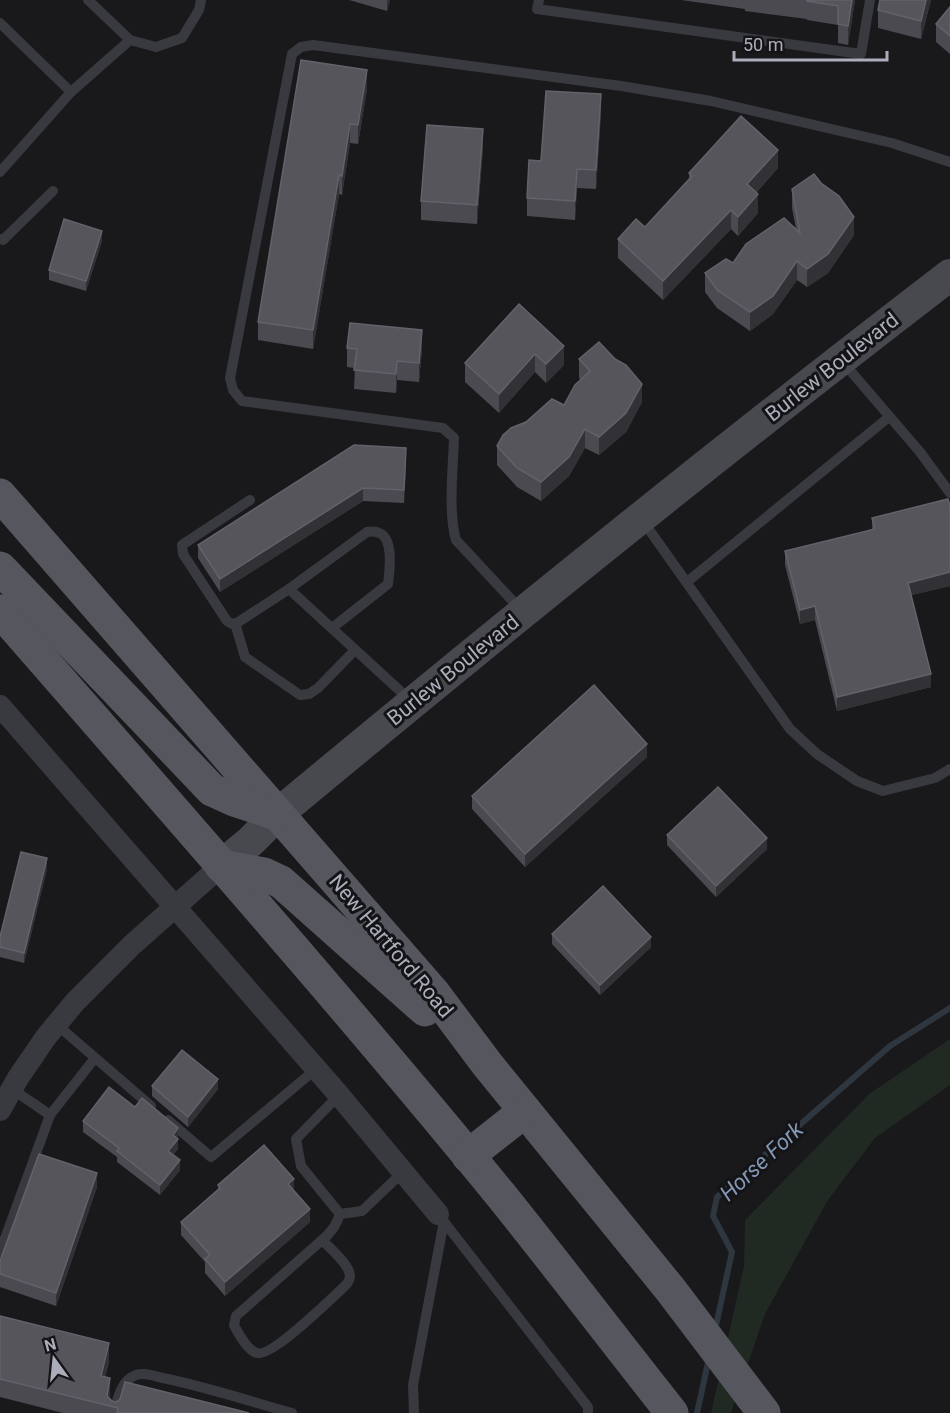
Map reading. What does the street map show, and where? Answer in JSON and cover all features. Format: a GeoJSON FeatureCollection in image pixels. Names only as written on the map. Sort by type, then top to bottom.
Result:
{"type":"FeatureCollection","features":[{"type":"Feature","properties":{"kind":"main road","name":"New Hartford Road"},"geometry":{"type":"LineString","coordinates":[[0,495],[433,992],[487,1065],[670,1289],[764,1413]]}},
{"type":"Feature","properties":{"kind":"main road"},"geometry":{"type":"LineString","coordinates":[[0,568],[212,790],[234,800],[278,814]]}},
{"type":"Feature","properties":{"kind":"main road"},"geometry":{"type":"LineString","coordinates":[[0,611],[353,1019],[468,1156],[664,1403]]}},
{"type":"Feature","properties":{"kind":"main road"},"geometry":{"type":"LineString","coordinates":[[221,866],[264,874],[281,882],[487,1065]]}},
{"type":"Feature","properties":{"kind":"main road"},"geometry":{"type":"LineString","coordinates":[[468,1156],[525,1111]]}},
{"type":"Feature","properties":{"kind":"street","name":"Burlew Boulevard"},"geometry":{"type":"LineString","coordinates":[[0,1110],[46,1037],[75,1002],[175,906],[199,887],[278,814],[641,518],[950,275]]}},
{"type":"Feature","properties":{"kind":"street"},"geometry":{"type":"LineString","coordinates":[[0,706],[339,1095],[441,1217]]}},
{"type":"Feature","properties":{"kind":"lane"},"geometry":{"type":"LineString","coordinates":[[88,0],[130,40],[156,47],[182,38],[199,10],[201,0]]}},
{"type":"Feature","properties":{"kind":"lane"},"geometry":{"type":"LineString","coordinates":[[538,0],[537,9],[861,54],[870,0]]}},
{"type":"Feature","properties":{"kind":"lane"},"geometry":{"type":"LineString","coordinates":[[0,24],[71,92]]}},
{"type":"Feature","properties":{"kind":"lane"},"geometry":{"type":"LineString","coordinates":[[0,172],[71,92],[130,40]]}},
{"type":"Feature","properties":{"kind":"lane"},"geometry":{"type":"LineString","coordinates":[[523,613],[456,540],[453,499],[454,438],[443,428],[242,401],[233,390],[230,378],[292,54],[301,47],[313,45],[632,88],[711,101],[892,143],[950,162]]}},
{"type":"Feature","properties":{"kind":"lane"},"geometry":{"type":"LineString","coordinates":[[0,239],[3,240],[53,190]]}},
{"type":"Feature","properties":{"kind":"lane"},"geometry":{"type":"LineString","coordinates":[[840,360],[920,452],[950,493]]}},
{"type":"Feature","properties":{"kind":"lane"},"geometry":{"type":"LineString","coordinates":[[687,582],[889,417]]}},
{"type":"Feature","properties":{"kind":"lane"},"geometry":{"type":"LineString","coordinates":[[250,500],[182,545],[183,554],[227,621],[232,624],[290,589],[367,532],[379,532],[385,538],[390,550],[388,584],[332,628]]}},
{"type":"Feature","properties":{"kind":"lane"},"geometry":{"type":"LineString","coordinates":[[641,518],[790,729],[816,754],[857,782],[883,791],[935,778],[950,769]]}},
{"type":"Feature","properties":{"kind":"lane"},"geometry":{"type":"LineString","coordinates":[[290,589],[413,702]]}},
{"type":"Feature","properties":{"kind":"lane"},"geometry":{"type":"LineString","coordinates":[[235,623],[245,657],[300,695],[309,694],[318,688],[355,650]]}},
{"type":"Feature","properties":{"kind":"lane"},"geometry":{"type":"LineString","coordinates":[[56,1024],[211,1157],[316,1069]]}},
{"type":"Feature","properties":{"kind":"lane"},"geometry":{"type":"LineString","coordinates":[[0,1252],[50,1115],[95,1058]]}},
{"type":"Feature","properties":{"kind":"lane"},"geometry":{"type":"LineString","coordinates":[[12,1089],[50,1115]]}},
{"type":"Feature","properties":{"kind":"lane"},"geometry":{"type":"LineString","coordinates":[[339,1095],[296,1139],[301,1166],[340,1214]]}},
{"type":"Feature","properties":{"kind":"lane"},"geometry":{"type":"LineString","coordinates":[[340,1214],[362,1211],[403,1172]]}},
{"type":"Feature","properties":{"kind":"lane"},"geometry":{"type":"LineString","coordinates":[[322,1240],[347,1267],[350,1275],[348,1281],[280,1344],[265,1353],[255,1353],[237,1332],[234,1325],[236,1316],[331,1232],[340,1214]]}},
{"type":"Feature","properties":{"kind":"lane"},"geometry":{"type":"LineString","coordinates":[[414,1413],[413,1385],[441,1217]]}},
{"type":"Feature","properties":{"kind":"lane"},"geometry":{"type":"LineString","coordinates":[[441,1217],[588,1407],[588,1413]]}},
{"type":"Feature","properties":{"kind":"lane"},"geometry":{"type":"LineString","coordinates":[[114,1413],[119,1393],[127,1380],[135,1375],[144,1374],[187,1383],[292,1413]]}},
{"type":"Feature","properties":{"kind":"shaded area"},"geometry":{"type":"Polygon","coordinates":[[[950,1039],[950,1085],[875,1138],[828,1200],[765,1314],[731,1413],[711,1413],[744,1266],[745,1220],[869,1094],[950,1039]]]}},
{"type":"Feature","properties":{"kind":"building"},"geometry":{"type":"Polygon","coordinates":[[[807,0],[852,0],[848,26],[838,24],[838,6],[807,0]]]}},
{"type":"Feature","properties":{"kind":"building"},"geometry":{"type":"Polygon","coordinates":[[[880,0],[926,0],[921,21],[878,10],[880,0]]]}},
{"type":"Feature","properties":{"kind":"building"},"geometry":{"type":"Polygon","coordinates":[[[950,7],[950,36],[936,24],[950,7]]]}},
{"type":"Feature","properties":{"kind":"building"},"geometry":{"type":"Polygon","coordinates":[[[301,60],[367,70],[358,125],[350,124],[342,176],[339,175],[313,330],[258,322],[301,60]]]}},
{"type":"Feature","properties":{"kind":"building"},"geometry":{"type":"Polygon","coordinates":[[[546,91],[601,94],[596,170],[577,169],[575,201],[527,198],[529,160],[541,161],[546,91]]]}},
{"type":"Feature","properties":{"kind":"building"},"geometry":{"type":"Polygon","coordinates":[[[741,116],[778,150],[747,184],[758,194],[738,217],[731,210],[663,281],[618,239],[636,219],[645,227],[692,176],[689,173],[741,116]]]}},
{"type":"Feature","properties":{"kind":"building"},"geometry":{"type":"Polygon","coordinates":[[[427,125],[483,129],[477,205],[421,201],[427,125]]]}},
{"type":"Feature","properties":{"kind":"building"},"geometry":{"type":"Polygon","coordinates":[[[814,174],[821,183],[839,196],[854,217],[828,254],[807,269],[797,261],[773,296],[750,312],[717,290],[705,273],[726,259],[733,263],[746,244],[784,218],[800,233],[792,189],[814,174]]]}},
{"type":"Feature","properties":{"kind":"building"},"geometry":{"type":"Polygon","coordinates":[[[64,219],[102,231],[86,281],[49,270],[64,219]]]}},
{"type":"Feature","properties":{"kind":"building"},"geometry":{"type":"Polygon","coordinates":[[[519,304],[564,346],[546,364],[535,354],[499,394],[465,363],[519,304]]]}},
{"type":"Feature","properties":{"kind":"building"},"geometry":{"type":"Polygon","coordinates":[[[350,323],[422,330],[419,363],[397,361],[396,374],[354,370],[357,349],[347,348],[350,323]]]}},
{"type":"Feature","properties":{"kind":"building"},"geometry":{"type":"Polygon","coordinates":[[[599,342],[615,359],[626,365],[642,384],[626,413],[599,437],[585,429],[569,457],[541,482],[517,468],[497,446],[503,435],[511,428],[526,422],[552,399],[564,405],[575,385],[590,371],[579,359],[599,342]]]}},
{"type":"Feature","properties":{"kind":"building"},"geometry":{"type":"Polygon","coordinates":[[[354,445],[406,448],[404,490],[363,488],[220,579],[198,545],[354,445]]]}},
{"type":"Feature","properties":{"kind":"building"},"geometry":{"type":"Polygon","coordinates":[[[948,499],[950,506],[950,572],[908,583],[931,674],[837,697],[815,606],[800,610],[785,551],[875,529],[872,518],[948,499]]]}},
{"type":"Feature","properties":{"kind":"building"},"geometry":{"type":"Polygon","coordinates":[[[594,685],[647,744],[525,854],[472,796],[594,685]]]}},
{"type":"Feature","properties":{"kind":"building"},"geometry":{"type":"Polygon","coordinates":[[[718,787],[767,838],[716,886],[667,835],[718,787]]]}},
{"type":"Feature","properties":{"kind":"building"},"geometry":{"type":"Polygon","coordinates":[[[21,852],[47,858],[24,953],[0,947],[0,937],[21,852]]]}},
{"type":"Feature","properties":{"kind":"building"},"geometry":{"type":"Polygon","coordinates":[[[603,886],[651,937],[600,985],[552,934],[603,886]]]}},
{"type":"Feature","properties":{"kind":"building"},"geometry":{"type":"Polygon","coordinates":[[[182,1050],[218,1079],[188,1117],[152,1086],[182,1050]]]}},
{"type":"Feature","properties":{"kind":"building"},"geometry":{"type":"Polygon","coordinates":[[[109,1087],[135,1107],[142,1098],[178,1128],[173,1135],[178,1139],[168,1151],[180,1160],[160,1185],[117,1151],[119,1148],[83,1121],[109,1087]]]}},
{"type":"Feature","properties":{"kind":"building"},"geometry":{"type":"Polygon","coordinates":[[[264,1145],[294,1179],[288,1184],[310,1209],[225,1282],[205,1259],[210,1255],[181,1222],[220,1188],[218,1185],[264,1145]]]}},
{"type":"Feature","properties":{"kind":"building"},"geometry":{"type":"Polygon","coordinates":[[[39,1154],[97,1173],[56,1293],[0,1274],[0,1261],[39,1154]]]}},
{"type":"Feature","properties":{"kind":"building"},"geometry":{"type":"Polygon","coordinates":[[[0,1316],[109,1343],[101,1376],[110,1378],[107,1396],[112,1401],[116,1402],[120,1399],[125,1382],[249,1413],[117,1413],[118,1408],[0,1379],[0,1316]]]}},
{"type":"Feature","properties":{"kind":"waterway","name":"Horse Fork"},"geometry":{"type":"LineString","coordinates":[[715,1330],[732,1252],[713,1216],[717,1197],[890,1046],[950,1008]]}},
{"type":"Feature","properties":{"kind":"waterway","name":"Horse Fork"},"geometry":{"type":"LineString","coordinates":[[697,1413],[709,1358]]}}]}
